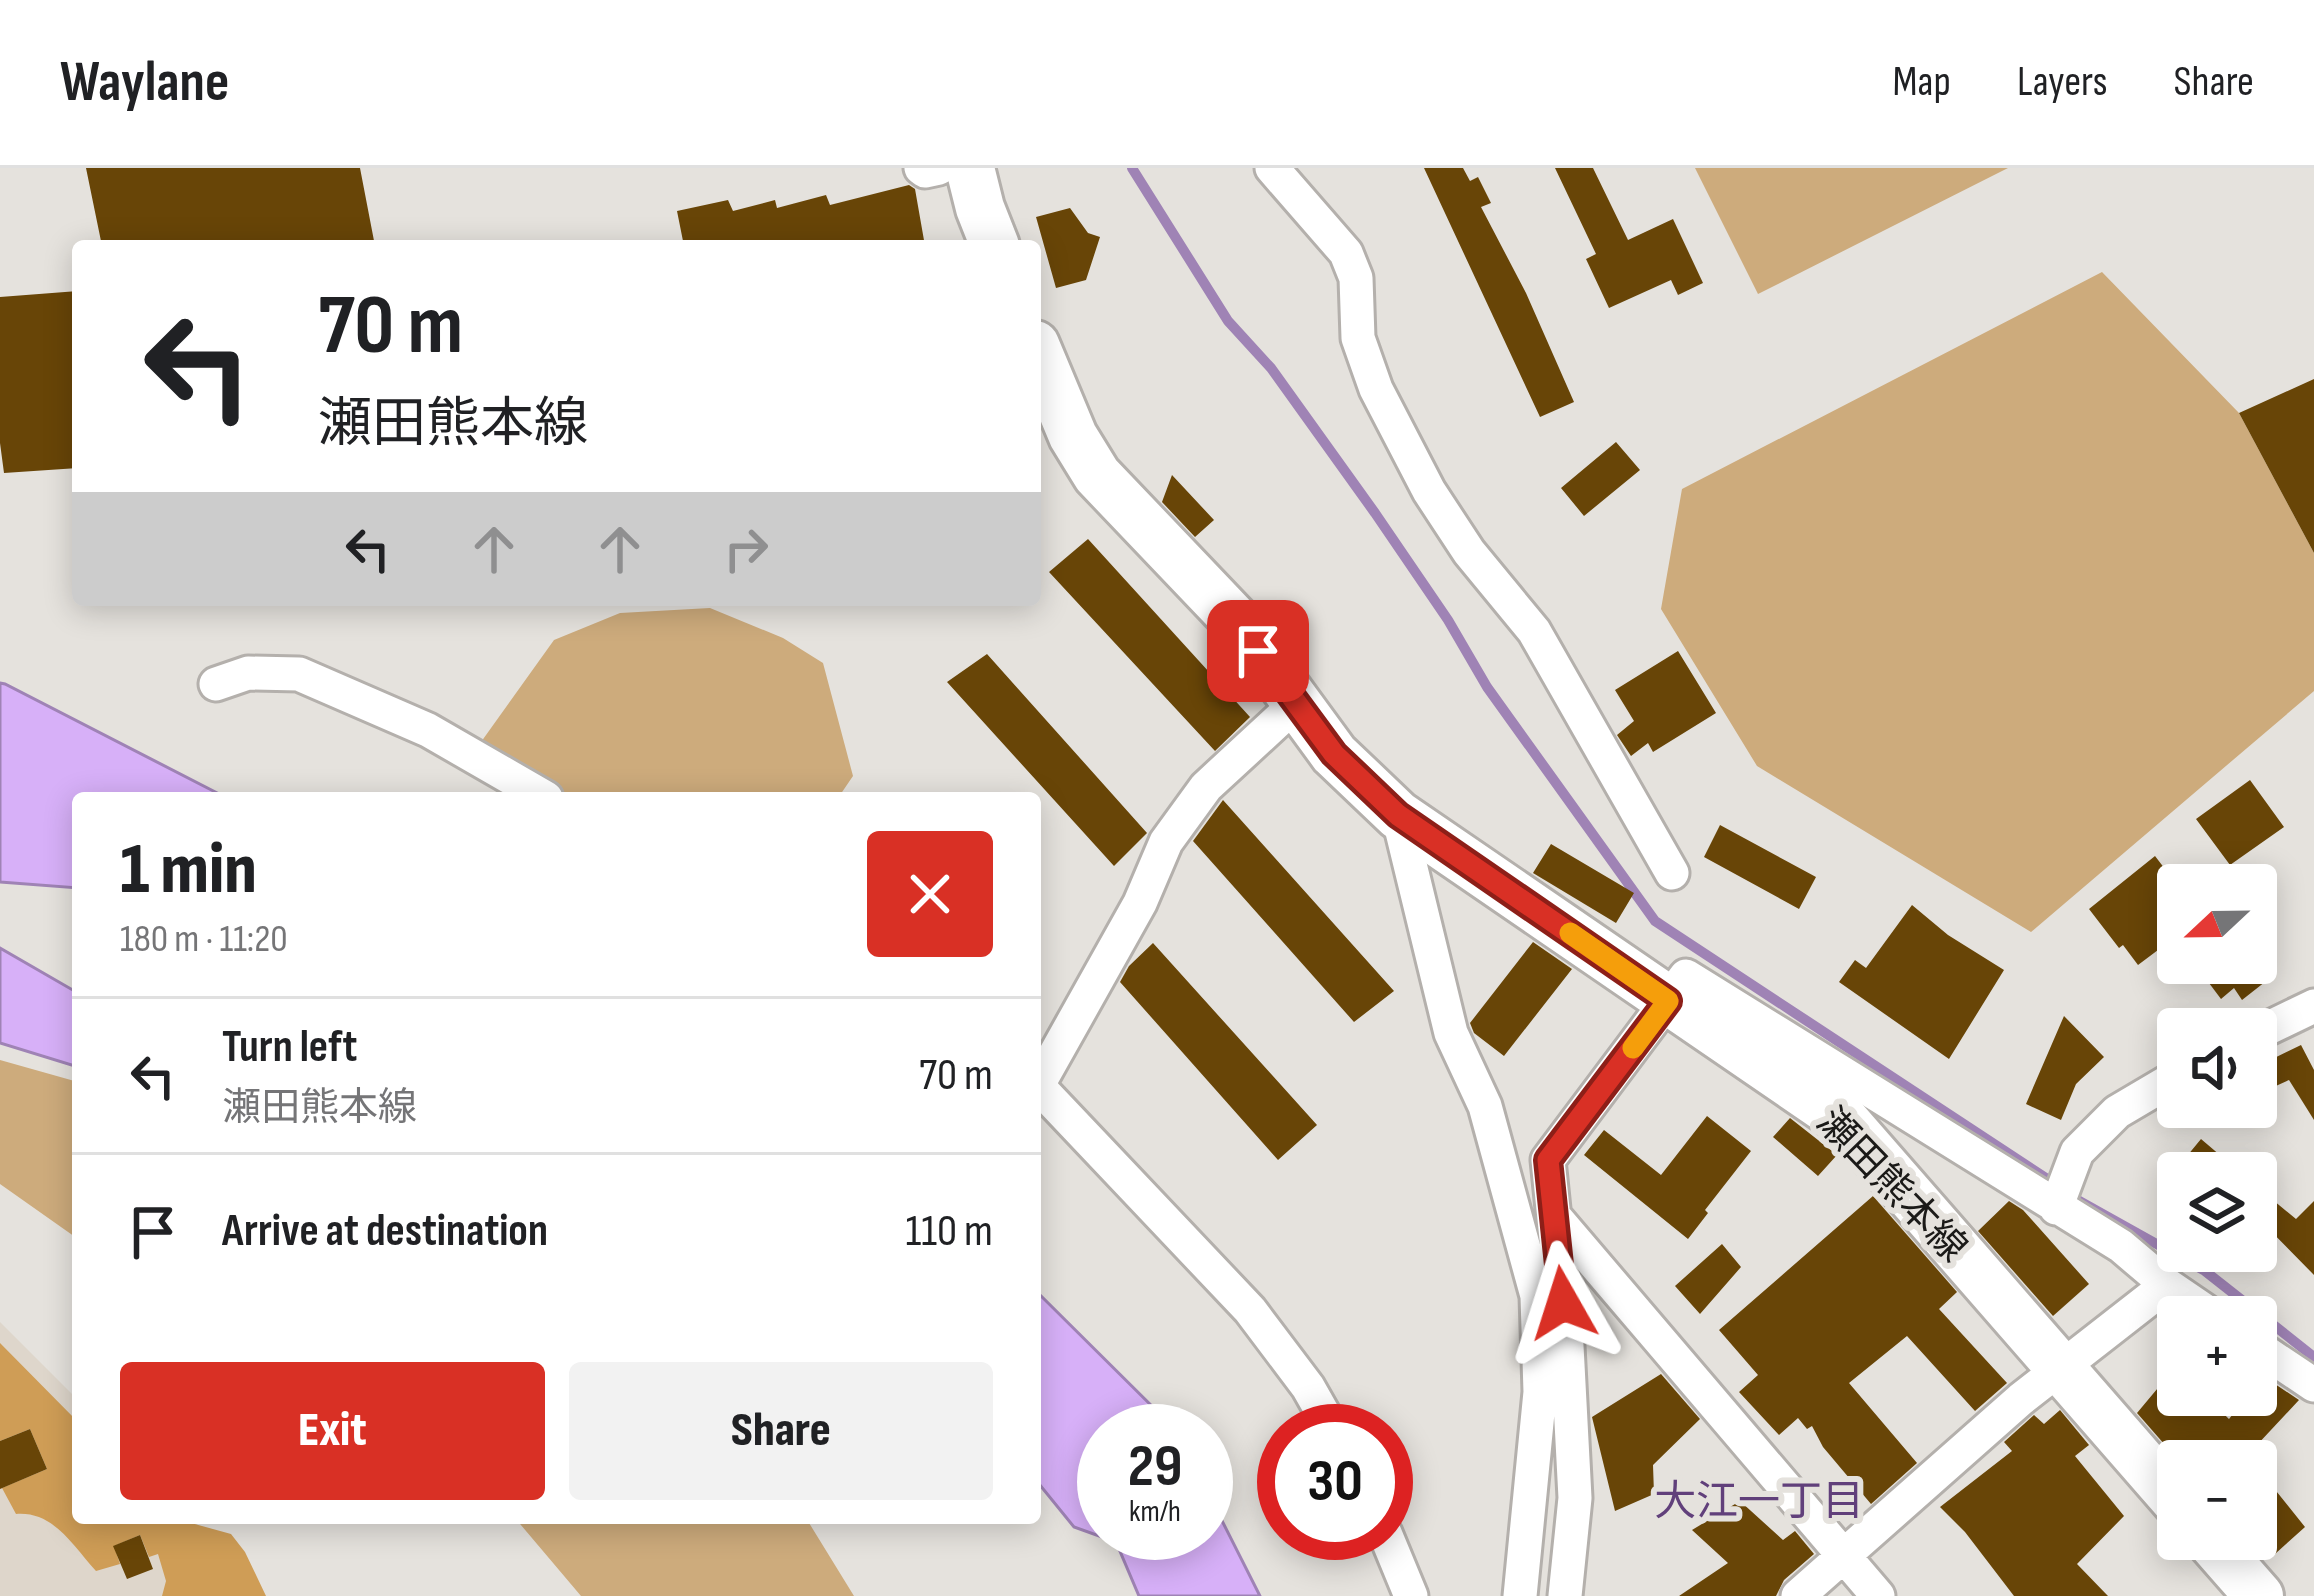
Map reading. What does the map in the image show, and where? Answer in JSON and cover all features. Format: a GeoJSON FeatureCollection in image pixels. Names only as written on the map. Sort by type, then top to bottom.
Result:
{"type":"FeatureCollection","features":[{"type":"Feature","properties":{"kind":"main road"},"geometry":{"type":"LineString","coordinates":[[970,168],[993,240]]}},
{"type":"Feature","properties":{"kind":"main road","name":"瀬田熊本線"},"geometry":{"type":"LineString","coordinates":[[1041,359],[1073,436],[1097,475],[1239,624],[1334,754],[1398,815],[1846,1122],[2157,1479]]}},
{"type":"Feature","properties":{"kind":"main road"},"geometry":{"type":"LineString","coordinates":[[2228,1560],[2259,1596]]}},
{"type":"Feature","properties":{"kind":"street"},"geometry":{"type":"LineString","coordinates":[[921,168],[939,168]]}},
{"type":"Feature","properties":{"kind":"street"},"geometry":{"type":"LineString","coordinates":[[1272,168],[1346,253],[1356,278],[1358,338],[1376,388],[1429,491],[1469,552],[1534,632],[1672,873]]}},
{"type":"Feature","properties":{"kind":"street"},"geometry":{"type":"LineString","coordinates":[[216,684],[248,673],[299,674],[428,730],[536,792]]}},
{"type":"Feature","properties":{"kind":"street"},"geometry":{"type":"LineString","coordinates":[[1041,1075],[1140,903],[1166,842],[1206,787],[1297,704]]}},
{"type":"Feature","properties":{"kind":"street"},"geometry":{"type":"LineString","coordinates":[[1398,815],[1451,1033],[1485,1106],[1537,1296],[1540,1392],[1520,1596]]}},
{"type":"Feature","properties":{"kind":"street"},"geometry":{"type":"LineString","coordinates":[[1565,1596],[1575,1498],[1567,1346],[1548,1160],[1686,976],[2121,1246],[2183,1296]]}},
{"type":"Feature","properties":{"kind":"street"},"geometry":{"type":"LineString","coordinates":[[2277,1024],[2314,1006]]}},
{"type":"Feature","properties":{"kind":"street"},"geometry":{"type":"LineString","coordinates":[[2056,1208],[2077,1152],[2117,1112],[2157,1088]]}},
{"type":"Feature","properties":{"kind":"street"},"geometry":{"type":"LineString","coordinates":[[1041,1089],[1250,1310],[1318,1404]]}},
{"type":"Feature","properties":{"kind":"street"},"geometry":{"type":"LineString","coordinates":[[1554,1216],[1878,1596]]}},
{"type":"Feature","properties":{"kind":"street"},"geometry":{"type":"LineString","coordinates":[[1798,1596],[2060,1368],[2167,1285]]}},
{"type":"Feature","properties":{"kind":"street"},"geometry":{"type":"LineString","coordinates":[[2277,1360],[2314,1385]]}},
{"type":"Feature","properties":{"kind":"street"},"geometry":{"type":"LineString","coordinates":[[1396,1560],[1411,1596]]}},
{"type":"Feature","properties":{"kind":"shaded area"},"geometry":{"type":"Polygon","coordinates":[[[1695,168],[2008,168],[1758,294],[1695,168]]]}},
{"type":"Feature","properties":{"kind":"shaded area"},"geometry":{"type":"Polygon","coordinates":[[[2102,272],[2239,413],[2314,553],[2314,691],[2031,932],[1757,766],[1661,609],[1682,489],[2102,272]]]}},
{"type":"Feature","properties":{"kind":"shaded area"},"geometry":{"type":"Polygon","coordinates":[[[710,608],[783,638],[823,663],[853,776],[842,792],[548,792],[476,749],[554,640],[620,613],[710,608]]]}},
{"type":"Feature","properties":{"kind":"shaded area"},"geometry":{"type":"Polygon","coordinates":[[[0,683],[215,792],[72,792],[72,888],[0,882],[0,683]]]}},
{"type":"Feature","properties":{"kind":"shaded area"},"geometry":{"type":"Polygon","coordinates":[[[0,948],[72,990],[72,1065],[0,1043],[0,948]]]}},
{"type":"Feature","properties":{"kind":"shaded area"},"geometry":{"type":"Polygon","coordinates":[[[0,1060],[72,1080],[72,1235],[0,1184],[0,1060]]]}},
{"type":"Feature","properties":{"kind":"shaded area"},"geometry":{"type":"Polygon","coordinates":[[[1041,1296],[1150,1404],[1077,1404],[1077,1528],[1041,1486],[1041,1296]]]}},
{"type":"Feature","properties":{"kind":"shaded area"},"geometry":{"type":"Polygon","coordinates":[[[0,1322],[72,1394],[72,1524],[197,1524],[244,1596],[0,1596],[0,1322]]]}},
{"type":"Feature","properties":{"kind":"shaded area"},"geometry":{"type":"Polygon","coordinates":[[[0,1343],[72,1416],[72,1524],[195,1524],[231,1534],[266,1596],[162,1596],[166,1581],[158,1554],[149,1557],[140,1535],[114,1546],[120,1564],[96,1571],[52,1524],[16,1514],[2,1488],[47,1469],[30,1429],[0,1441],[0,1343]]]}},
{"type":"Feature","properties":{"kind":"shaded area"},"geometry":{"type":"Polygon","coordinates":[[[520,1524],[810,1524],[854,1596],[581,1596],[520,1524]]]}},
{"type":"Feature","properties":{"kind":"shaded area"},"geometry":{"type":"Polygon","coordinates":[[[1233,1542],[1260,1596],[1139,1596],[1124,1560],[1233,1560],[1233,1542]]]}},
{"type":"Feature","properties":{"kind":"building"},"geometry":{"type":"Polygon","coordinates":[[[86,168],[360,168],[374,240],[101,240],[86,168]]]}},
{"type":"Feature","properties":{"kind":"building"},"geometry":{"type":"Polygon","coordinates":[[[1424,168],[1463,168],[1470,181],[1478,177],[1491,203],[1481,207],[1574,402],[1540,417],[1424,168]]]}},
{"type":"Feature","properties":{"kind":"building"},"geometry":{"type":"Polygon","coordinates":[[[1555,168],[1593,168],[1628,240],[1673,219],[1703,283],[1678,295],[1671,280],[1609,308],[1586,259],[1596,254],[1555,168]]]}},
{"type":"Feature","properties":{"kind":"building"},"geometry":{"type":"Polygon","coordinates":[[[909,185],[915,189],[924,240],[683,240],[677,211],[728,200],[733,211],[775,200],[777,208],[826,195],[830,205],[909,185]]]}},
{"type":"Feature","properties":{"kind":"building"},"geometry":{"type":"Polygon","coordinates":[[[1070,208],[1088,233],[1100,237],[1086,280],[1056,288],[1036,217],[1070,208]]]}},
{"type":"Feature","properties":{"kind":"building"},"geometry":{"type":"Polygon","coordinates":[[[72,291],[72,468],[4,473],[0,297],[72,291]]]}},
{"type":"Feature","properties":{"kind":"building"},"geometry":{"type":"Polygon","coordinates":[[[2314,379],[2314,553],[2239,413],[2314,379]]]}},
{"type":"Feature","properties":{"kind":"building"},"geometry":{"type":"Polygon","coordinates":[[[1616,442],[1640,470],[1584,516],[1561,488],[1616,442]]]}},
{"type":"Feature","properties":{"kind":"building"},"geometry":{"type":"Polygon","coordinates":[[[1172,475],[1214,520],[1195,537],[1162,502],[1172,475]]]}},
{"type":"Feature","properties":{"kind":"building"},"geometry":{"type":"Polygon","coordinates":[[[1088,539],[1250,717],[1215,751],[1049,572],[1088,539]]]}},
{"type":"Feature","properties":{"kind":"building"},"geometry":{"type":"Polygon","coordinates":[[[1678,651],[1716,713],[1653,752],[1648,743],[1631,756],[1617,735],[1634,721],[1615,690],[1678,651]]]}},
{"type":"Feature","properties":{"kind":"building"},"geometry":{"type":"Polygon","coordinates":[[[987,654],[1147,833],[1114,866],[947,682],[987,654]]]}},
{"type":"Feature","properties":{"kind":"building"},"geometry":{"type":"Polygon","coordinates":[[[2250,780],[2284,827],[2229,864],[2196,819],[2250,780]]]}},
{"type":"Feature","properties":{"kind":"building"},"geometry":{"type":"Polygon","coordinates":[[[1223,800],[1394,991],[1354,1022],[1193,841],[1223,800]]]}},
{"type":"Feature","properties":{"kind":"building"},"geometry":{"type":"Polygon","coordinates":[[[1720,825],[1816,877],[1799,909],[1704,857],[1720,825]]]}},
{"type":"Feature","properties":{"kind":"building"},"geometry":{"type":"Polygon","coordinates":[[[1551,844],[1634,893],[1616,923],[1533,873],[1551,844]]]}},
{"type":"Feature","properties":{"kind":"building"},"geometry":{"type":"Polygon","coordinates":[[[2155,856],[2161,864],[2157,864],[2157,951],[2138,965],[2089,909],[2155,856]]]}},
{"type":"Feature","properties":{"kind":"building"},"geometry":{"type":"Polygon","coordinates":[[[1912,905],[1948,935],[2004,970],[1949,1059],[1839,982],[1855,960],[1866,968],[1912,905]]]}},
{"type":"Feature","properties":{"kind":"building"},"geometry":{"type":"Polygon","coordinates":[[[1533,942],[1572,969],[1504,1056],[1474,1033],[1470,1023],[1533,942]]]}},
{"type":"Feature","properties":{"kind":"building"},"geometry":{"type":"Polygon","coordinates":[[[1153,943],[1317,1125],[1278,1160],[1120,982],[1153,943]]]}},
{"type":"Feature","properties":{"kind":"building"},"geometry":{"type":"Polygon","coordinates":[[[2210,984],[2262,984],[2242,1000],[2234,988],[2221,999],[2210,984]]]}},
{"type":"Feature","properties":{"kind":"building"},"geometry":{"type":"Polygon","coordinates":[[[2064,1016],[2104,1057],[2076,1084],[2061,1120],[2026,1104],[2064,1016]]]}},
{"type":"Feature","properties":{"kind":"building"},"geometry":{"type":"Polygon","coordinates":[[[2301,1045],[2314,1070],[2314,1120],[2289,1080],[2277,1085],[2277,1057],[2301,1045]]]}},
{"type":"Feature","properties":{"kind":"building"},"geometry":{"type":"Polygon","coordinates":[[[1707,1116],[1751,1151],[1688,1239],[1584,1155],[1604,1130],[1661,1175],[1707,1116]]]}},
{"type":"Feature","properties":{"kind":"building"},"geometry":{"type":"Polygon","coordinates":[[[1790,1118],[1837,1155],[1818,1176],[1773,1137],[1790,1118]]]}},
{"type":"Feature","properties":{"kind":"building"},"geometry":{"type":"Polygon","coordinates":[[[2201,1139],[2216,1152],[2190,1152],[2201,1139]]]}},
{"type":"Feature","properties":{"kind":"building"},"geometry":{"type":"Polygon","coordinates":[[[1873,1196],[1957,1292],[1939,1309],[2007,1383],[1975,1411],[1907,1336],[1849,1383],[1917,1463],[1871,1504],[1823,1447],[1812,1426],[1807,1429],[1798,1418],[1779,1435],[1739,1392],[1758,1375],[1719,1330],[1873,1196]]]}},
{"type":"Feature","properties":{"kind":"building"},"geometry":{"type":"Polygon","coordinates":[[[2009,1201],[2023,1210],[2089,1284],[2053,1316],[1978,1231],[2009,1201]]]}},
{"type":"Feature","properties":{"kind":"building"},"geometry":{"type":"Polygon","coordinates":[[[2314,1201],[2314,1275],[2277,1237],[2277,1203],[2296,1219],[2314,1201]]]}},
{"type":"Feature","properties":{"kind":"building"},"geometry":{"type":"Polygon","coordinates":[[[1722,1244],[1741,1267],[1700,1314],[1675,1286],[1722,1244]]]}},
{"type":"Feature","properties":{"kind":"building"},"geometry":{"type":"Polygon","coordinates":[[[1661,1374],[1700,1419],[1653,1465],[1654,1494],[1615,1511],[1592,1417],[1661,1374]]]}},
{"type":"Feature","properties":{"kind":"building"},"geometry":{"type":"Polygon","coordinates":[[[2277,1385],[2299,1400],[2262,1440],[2161,1440],[2137,1413],[2157,1389],[2157,1416],[2277,1416],[2277,1385]]]}},
{"type":"Feature","properties":{"kind":"building"},"geometry":{"type":"Polygon","coordinates":[[[2060,1410],[2089,1445],[2075,1456],[2124,1516],[2077,1564],[2108,1596],[2014,1596],[1940,1507],[2012,1451],[2004,1442],[2034,1415],[2044,1424],[2060,1410]]]}},
{"type":"Feature","properties":{"kind":"building"},"geometry":{"type":"Polygon","coordinates":[[[30,1429],[47,1469],[0,1489],[0,1441],[30,1429]]]}},
{"type":"Feature","properties":{"kind":"building"},"geometry":{"type":"Polygon","coordinates":[[[2277,1492],[2305,1527],[2277,1552],[2277,1492]]]}},
{"type":"Feature","properties":{"kind":"building"},"geometry":{"type":"Polygon","coordinates":[[[1740,1501],[1783,1540],[1795,1531],[1814,1554],[1784,1580],[1776,1596],[1679,1596],[1728,1563],[1692,1530],[1740,1501]]]}},
{"type":"Feature","properties":{"kind":"building"},"geometry":{"type":"Polygon","coordinates":[[[140,1535],[153,1569],[127,1579],[113,1546],[140,1535]]]}},
{"type":"Feature","properties":{"kind":"waterway"},"geometry":{"type":"LineString","coordinates":[[1132,168],[1228,321],[1271,368],[1375,513],[1487,687],[1655,921],[2061,1188]]}},
{"type":"Feature","properties":{"kind":"waterway"},"geometry":{"type":"LineString","coordinates":[[2076,1199],[2205,1271],[2314,1357]]}},
{"type":"Feature","properties":{"kind":"slow traffic"},"geometry":{"type":"LineString","coordinates":[[1570,933],[1668,1001],[1633,1048]]}},
{"type":"Feature","properties":{"kind":"district","name":"大江一丁目"},"geometry":{"type":"Point","coordinates":[1759,1500]}},
{"type":"Feature","properties":{"kind":"route"},"geometry":{"type":"LineString","coordinates":[[1258,651],[1334,754],[1398,815],[1668,1001],[1548,1160],[1563,1303]]}}]}
